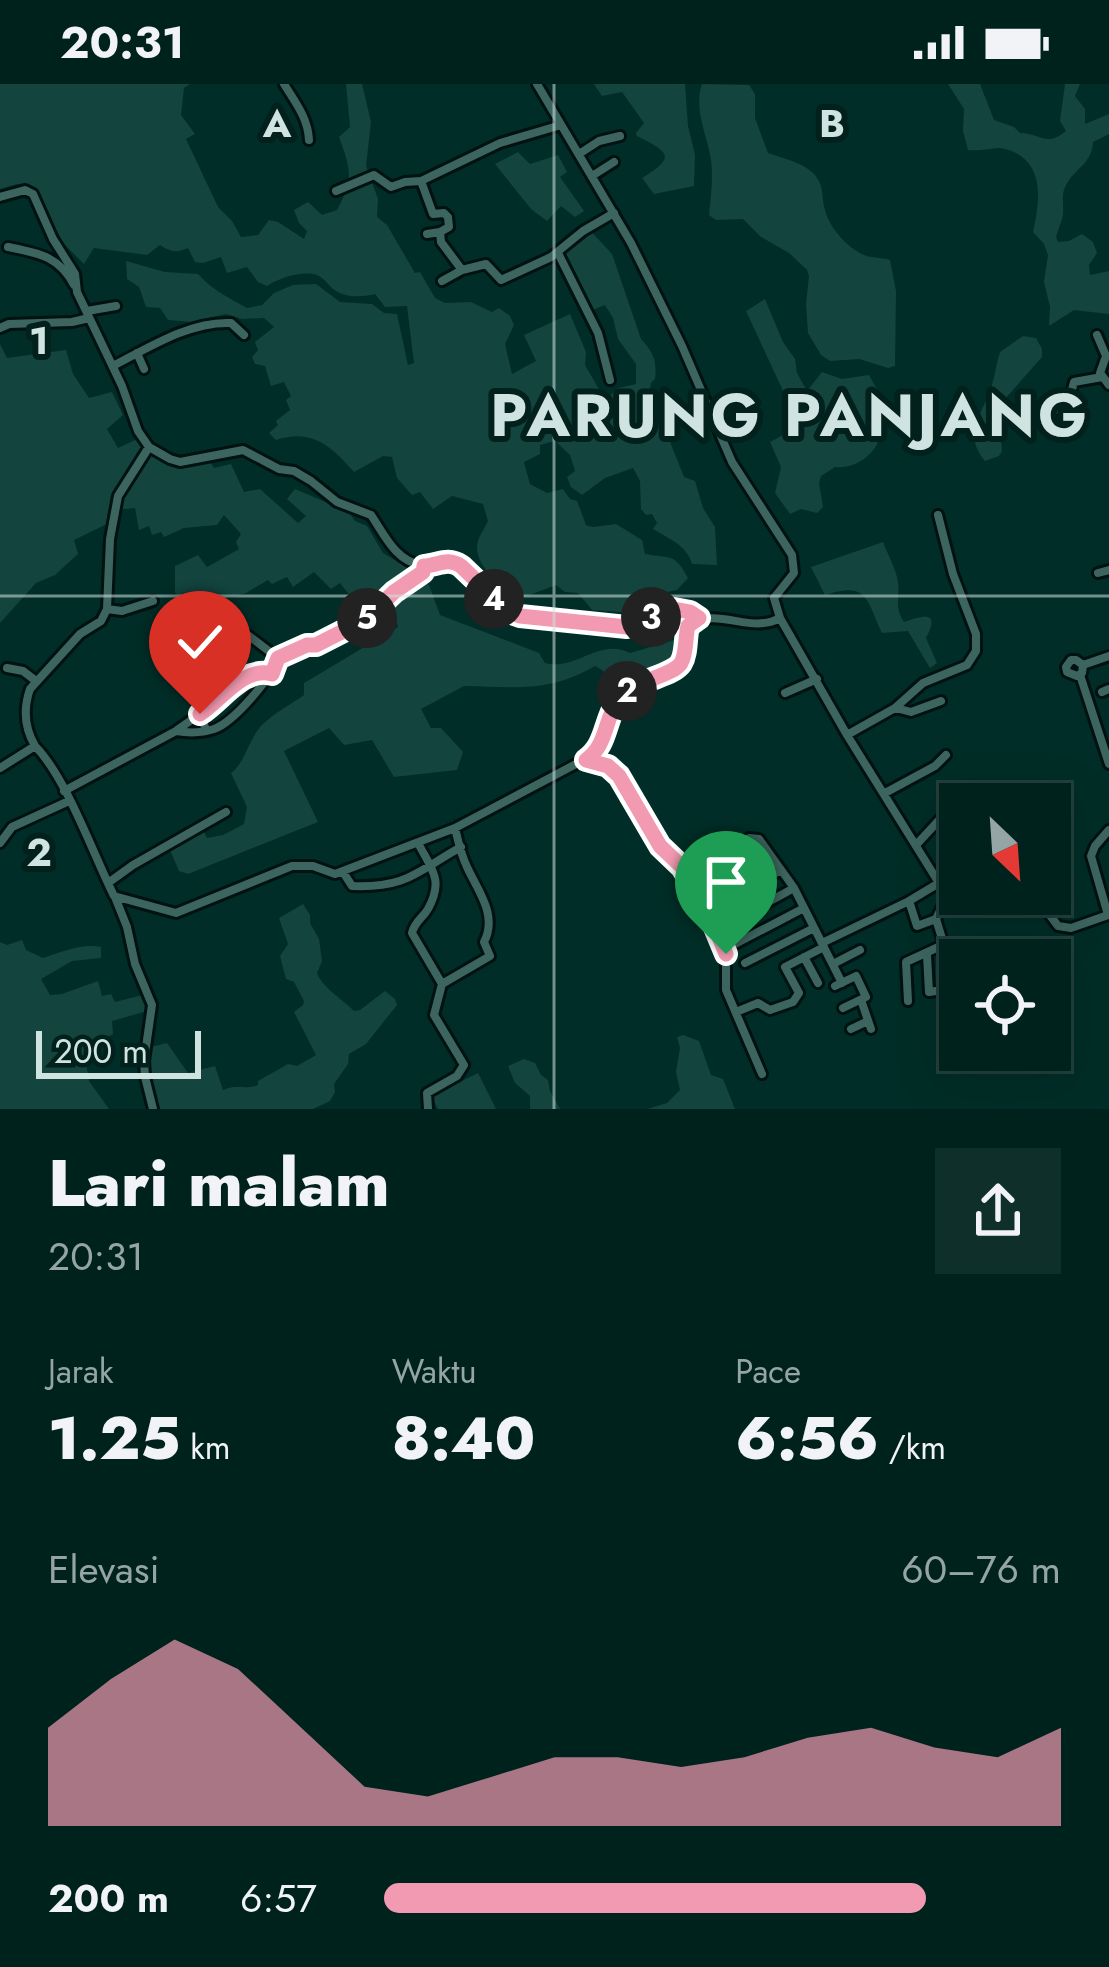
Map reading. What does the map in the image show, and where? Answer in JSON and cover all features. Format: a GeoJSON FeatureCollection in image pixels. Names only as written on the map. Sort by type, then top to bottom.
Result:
{"type":"FeatureCollection","features":[{"type":"Feature","properties":{"kind":"street"},"geometry":{"type":"LineString","coordinates":[[284,84],[297,102],[309,140]]}},
{"type":"Feature","properties":{"kind":"street"},"geometry":{"type":"LineString","coordinates":[[537,84],[614,213],[682,346],[732,462],[792,555],[794,573],[774,598],[780,618],[939,883],[785,967],[799,993],[794,1002],[770,1010],[758,1004],[736,1012]]}},
{"type":"Feature","properties":{"kind":"street"},"geometry":{"type":"LineString","coordinates":[[336,191],[374,175],[391,187],[421,182],[500,143],[562,125]]}},
{"type":"Feature","properties":{"kind":"street"},"geometry":{"type":"LineString","coordinates":[[578,154],[599,141],[620,136]]}},
{"type":"Feature","properties":{"kind":"street"},"geometry":{"type":"LineString","coordinates":[[592,176],[614,163]]}},
{"type":"Feature","properties":{"kind":"street"},"geometry":{"type":"LineString","coordinates":[[421,182],[433,214],[448,217],[449,227],[427,234]]}},
{"type":"Feature","properties":{"kind":"street"},"geometry":{"type":"LineString","coordinates":[[0,197],[25,190],[33,194],[75,274],[77,292]]}},
{"type":"Feature","properties":{"kind":"street"},"geometry":{"type":"LineString","coordinates":[[442,281],[462,270],[488,265],[500,280],[557,253],[614,213]]}},
{"type":"Feature","properties":{"kind":"street"},"geometry":{"type":"LineString","coordinates":[[440,232],[441,242],[462,270]]}},
{"type":"Feature","properties":{"kind":"street"},"geometry":{"type":"LineString","coordinates":[[8,247],[44,254],[68,273],[138,431],[149,447],[170,459],[180,462],[248,451],[311,481],[337,502],[371,515],[389,544],[409,561],[424,566],[452,561],[509,612],[520,616],[627,627],[674,609],[699,618]]}},
{"type":"Feature","properties":{"kind":"street"},"geometry":{"type":"LineString","coordinates":[[557,253],[598,333],[610,380]]}},
{"type":"Feature","properties":{"kind":"street"},"geometry":{"type":"LineString","coordinates":[[0,328],[72,322],[116,306]]}},
{"type":"Feature","properties":{"kind":"street"},"geometry":{"type":"LineString","coordinates":[[113,366],[217,323],[231,322],[244,335]]}},
{"type":"Feature","properties":{"kind":"street"},"geometry":{"type":"LineString","coordinates":[[1055,410],[1068,404],[1073,382],[1106,381],[1101,367],[1106,356],[1097,335]]}},
{"type":"Feature","properties":{"kind":"street"},"geometry":{"type":"LineString","coordinates":[[137,353],[144,369]]}},
{"type":"Feature","properties":{"kind":"street"},"geometry":{"type":"LineString","coordinates":[[149,447],[118,496],[110,539],[107,609],[101,621],[80,634],[36,681],[25,712],[28,734],[66,796],[127,927],[152,1005],[144,1061],[153,1109]]}},
{"type":"Feature","properties":{"kind":"street"},"geometry":{"type":"LineString","coordinates":[[847,735],[895,708],[923,683],[967,665],[976,651],[976,634],[953,574],[938,515]]}},
{"type":"Feature","properties":{"kind":"street"},"geometry":{"type":"LineString","coordinates":[[176,731],[220,726],[272,674],[278,658],[365,620],[423,572],[424,566]]}},
{"type":"Feature","properties":{"kind":"street"},"geometry":{"type":"LineString","coordinates":[[107,609],[122,611],[153,602]]}},
{"type":"Feature","properties":{"kind":"street"},"geometry":{"type":"LineString","coordinates":[[114,896],[176,913],[292,866],[343,872],[454,828],[586,760],[601,745],[620,698],[652,676],[674,670],[682,661],[688,626],[699,618],[765,625],[780,618]]}},
{"type":"Feature","properties":{"kind":"street"},"geometry":{"type":"LineString","coordinates":[[249,636],[278,658]]}},
{"type":"Feature","properties":{"kind":"street"},"geometry":{"type":"LineString","coordinates":[[1109,656],[1081,670],[1109,764]]}},
{"type":"Feature","properties":{"kind":"street"},"geometry":{"type":"LineString","coordinates":[[7,668],[23,671],[36,681]]}},
{"type":"Feature","properties":{"kind":"street"},"geometry":{"type":"LineString","coordinates":[[0,842],[12,827],[176,731],[241,680],[261,671],[272,674]]}},
{"type":"Feature","properties":{"kind":"street"},"geometry":{"type":"LineString","coordinates":[[785,693],[817,679]]}},
{"type":"Feature","properties":{"kind":"street"},"geometry":{"type":"LineString","coordinates":[[192,682],[206,730]]}},
{"type":"Feature","properties":{"kind":"street"},"geometry":{"type":"LineString","coordinates":[[895,708],[911,712],[940,701]]}},
{"type":"Feature","properties":{"kind":"street"},"geometry":{"type":"LineString","coordinates":[[1095,720],[1109,716]]}},
{"type":"Feature","properties":{"kind":"street"},"geometry":{"type":"LineString","coordinates":[[0,768],[35,746]]}},
{"type":"Feature","properties":{"kind":"street"},"geometry":{"type":"LineString","coordinates":[[885,793],[946,755]]}},
{"type":"Feature","properties":{"kind":"street"},"geometry":{"type":"LineString","coordinates":[[586,760],[615,770],[660,846],[688,871],[712,908],[782,870]]}},
{"type":"Feature","properties":{"kind":"street"},"geometry":{"type":"LineString","coordinates":[[108,883],[226,812]]}},
{"type":"Feature","properties":{"kind":"street"},"geometry":{"type":"LineString","coordinates":[[917,844],[939,820]]}},
{"type":"Feature","properties":{"kind":"street"},"geometry":{"type":"LineString","coordinates":[[442,983],[490,956],[484,942],[490,917],[454,828]]}},
{"type":"Feature","properties":{"kind":"street"},"geometry":{"type":"LineString","coordinates":[[1050,915],[1058,926],[1071,928],[1108,915],[1091,856],[1109,830]]}},
{"type":"Feature","properties":{"kind":"street"},"geometry":{"type":"LineString","coordinates":[[693,868],[749,838],[759,838],[794,888],[839,985],[856,976],[866,998],[843,1008]]}},
{"type":"Feature","properties":{"kind":"street"},"geometry":{"type":"LineString","coordinates":[[418,843],[437,889],[412,933],[442,983],[434,1015],[464,1068],[427,1093],[428,1109]]}},
{"type":"Feature","properties":{"kind":"street"},"geometry":{"type":"LineString","coordinates":[[343,872],[352,886],[389,885],[410,878],[460,847]]}},
{"type":"Feature","properties":{"kind":"street"},"geometry":{"type":"LineString","coordinates":[[704,886],[769,853]]}},
{"type":"Feature","properties":{"kind":"street"},"geometry":{"type":"LineString","coordinates":[[682,867],[724,944],[726,990],[762,1074]]}},
{"type":"Feature","properties":{"kind":"street"},"geometry":{"type":"LineString","coordinates":[[722,927],[794,888]]}},
{"type":"Feature","properties":{"kind":"street"},"geometry":{"type":"LineString","coordinates":[[909,901],[917,926],[936,919],[939,913]]}},
{"type":"Feature","properties":{"kind":"street"},"geometry":{"type":"LineString","coordinates":[[733,945],[804,908]]}},
{"type":"Feature","properties":{"kind":"street"},"geometry":{"type":"LineString","coordinates":[[936,919],[943,939]]}},
{"type":"Feature","properties":{"kind":"street"},"geometry":{"type":"LineString","coordinates":[[745,963],[814,928]]}},
{"type":"Feature","properties":{"kind":"street"},"geometry":{"type":"LineString","coordinates":[[908,1000],[906,962],[939,948]]}},
{"type":"Feature","properties":{"kind":"street"},"geometry":{"type":"LineString","coordinates":[[833,964],[860,950]]}},
{"type":"Feature","properties":{"kind":"street"},"geometry":{"type":"LineString","coordinates":[[927,955],[929,992],[939,992]]}},
{"type":"Feature","properties":{"kind":"street"},"geometry":{"type":"LineString","coordinates":[[804,957],[818,983]]}},
{"type":"Feature","properties":{"kind":"street"},"geometry":{"type":"LineString","coordinates":[[851,1029],[869,1025],[861,1000]]}},
{"type":"Feature","properties":{"kind":"shaded area"},"geometry":{"type":"Polygon","coordinates":[[[0,84],[190,84],[184,88],[181,115],[195,134],[186,139],[218,207],[241,237],[258,235],[269,220],[304,239],[307,231],[294,210],[308,202],[322,215],[337,210],[346,190],[348,166],[339,137],[350,127],[346,84],[362,84],[371,122],[366,166],[378,199],[377,217],[387,225],[415,273],[420,272],[435,298],[445,303],[471,302],[492,312],[499,308],[510,316],[514,325],[505,344],[512,374],[536,361],[524,335],[570,314],[586,352],[585,365],[600,391],[596,398],[602,403],[618,388],[636,384],[636,364],[618,339],[605,305],[590,311],[561,250],[586,226],[612,254],[641,339],[654,358],[655,379],[650,389],[684,477],[695,481],[715,527],[717,565],[692,564],[682,547],[653,529],[657,523],[641,509],[640,481],[633,468],[605,478],[582,495],[571,487],[567,477],[575,471],[570,455],[555,441],[540,445],[540,454],[524,462],[530,484],[547,493],[563,489],[577,501],[586,525],[616,524],[642,540],[645,554],[675,560],[688,578],[677,590],[652,595],[652,605],[635,613],[592,610],[578,593],[556,585],[519,599],[479,559],[478,541],[488,521],[483,504],[452,496],[433,509],[420,492],[412,495],[397,478],[392,457],[383,456],[354,472],[320,442],[300,436],[276,440],[269,433],[290,410],[286,400],[291,396],[284,382],[271,386],[265,366],[255,364],[252,357],[258,350],[255,342],[274,327],[264,318],[226,314],[191,322],[168,320],[160,308],[146,307],[139,287],[127,279],[126,261],[165,272],[198,274],[247,308],[262,305],[293,285],[316,284],[340,302],[372,304],[384,313],[397,314],[408,365],[414,363],[407,306],[385,307],[375,294],[340,293],[313,274],[289,276],[267,286],[247,267],[227,273],[221,257],[195,262],[188,248],[174,251],[160,245],[147,255],[94,248],[84,264],[64,244],[29,187],[17,184],[0,189],[0,84]]]}},
{"type":"Feature","properties":{"kind":"shaded area"},"geometry":{"type":"Polygon","coordinates":[[[594,84],[685,84],[695,155],[694,186],[654,194],[642,178],[665,155],[637,136],[644,123],[622,92],[602,96],[594,84]]]}},
{"type":"Feature","properties":{"kind":"shaded area"},"geometry":{"type":"Polygon","coordinates":[[[702,84],[749,85],[768,153],[798,163],[817,177],[827,217],[850,246],[864,255],[890,260],[896,291],[895,366],[859,359],[830,361],[821,355],[808,333],[807,270],[743,219],[716,220],[709,215],[712,169],[700,110],[702,84]]]}},
{"type":"Feature","properties":{"kind":"shaded area"},"geometry":{"type":"Polygon","coordinates":[[[948,84],[980,84],[994,120],[1043,138],[1066,131],[1060,121],[1065,84],[1080,84],[1075,96],[1085,109],[1085,124],[1109,114],[1109,134],[1093,142],[1089,157],[1064,190],[1056,237],[1058,242],[1069,241],[1082,234],[1093,242],[1097,253],[1089,265],[1090,275],[1109,271],[1109,314],[1074,310],[1049,326],[1044,282],[1048,255],[1033,232],[1036,177],[1025,160],[1007,149],[968,150],[964,109],[948,84]]]}},
{"type":"Feature","properties":{"kind":"shaded area"},"geometry":{"type":"Polygon","coordinates":[[[518,152],[530,164],[558,155],[567,172],[560,177],[584,211],[575,217],[561,206],[547,221],[531,209],[495,164],[518,152]]]}},
{"type":"Feature","properties":{"kind":"shaded area"},"geometry":{"type":"Polygon","coordinates":[[[765,299],[807,391],[822,372],[842,379],[869,375],[886,406],[877,424],[874,450],[859,462],[835,467],[821,476],[823,507],[817,513],[801,509],[790,514],[775,493],[781,467],[770,442],[785,434],[787,426],[801,422],[783,408],[784,393],[746,311],[765,299]]]}},
{"type":"Feature","properties":{"kind":"shaded area"},"geometry":{"type":"Polygon","coordinates":[[[1023,336],[1036,338],[1042,357],[1005,399],[1002,451],[985,461],[974,438],[977,422],[1000,352],[1023,336]]]}},
{"type":"Feature","properties":{"kind":"shaded area"},"geometry":{"type":"Polygon","coordinates":[[[0,344],[7,358],[66,350],[73,374],[89,398],[112,392],[123,415],[107,429],[118,448],[135,440],[167,465],[209,460],[214,468],[231,464],[244,492],[260,489],[298,523],[306,516],[287,499],[295,489],[349,512],[367,526],[383,553],[413,571],[383,590],[364,591],[355,602],[340,583],[331,589],[314,572],[293,587],[287,577],[272,584],[268,580],[246,593],[190,606],[175,593],[175,566],[198,555],[207,567],[239,549],[236,542],[241,534],[224,515],[217,525],[184,528],[164,537],[161,532],[152,535],[149,526],[139,530],[135,508],[115,510],[111,522],[74,540],[78,554],[55,575],[36,583],[0,623],[0,344]]]}},
{"type":"Feature","properties":{"kind":"shaded area"},"geometry":{"type":"Polygon","coordinates":[[[883,542],[897,577],[898,607],[904,622],[931,619],[926,638],[937,663],[930,668],[908,631],[882,633],[864,596],[850,590],[825,595],[811,567],[883,542]]]}},
{"type":"Feature","properties":{"kind":"shaded area"},"geometry":{"type":"Polygon","coordinates":[[[417,576],[429,585],[440,615],[539,653],[545,663],[567,663],[608,649],[630,653],[681,638],[680,656],[662,668],[622,680],[595,666],[547,684],[464,686],[421,709],[431,728],[441,728],[463,752],[457,770],[394,777],[372,740],[344,745],[329,728],[284,751],[318,822],[188,874],[179,871],[170,850],[175,842],[203,830],[207,838],[223,835],[244,824],[247,807],[231,773],[258,730],[304,695],[304,683],[398,627],[389,596],[417,576]]]}},
{"type":"Feature","properties":{"kind":"shaded area"},"geometry":{"type":"Polygon","coordinates":[[[303,904],[319,939],[322,961],[317,973],[323,983],[354,1011],[385,991],[397,1005],[366,1044],[349,1054],[330,1101],[313,1109],[150,1109],[146,1048],[167,1043],[188,1073],[215,1066],[223,1090],[258,1085],[288,1064],[297,1066],[316,1055],[294,1012],[304,1001],[294,982],[286,979],[280,956],[288,944],[279,918],[303,904]]]}},
{"type":"Feature","properties":{"kind":"shaded area"},"geometry":{"type":"Polygon","coordinates":[[[22,940],[26,950],[43,958],[79,947],[101,947],[101,958],[72,961],[41,979],[50,995],[98,981],[102,996],[111,994],[115,1002],[143,995],[147,1011],[112,1021],[113,1034],[84,1049],[89,1081],[109,1109],[0,1109],[0,942],[7,945],[22,940]]]}},
{"type":"Feature","properties":{"kind":"shaded area"},"geometry":{"type":"Polygon","coordinates":[[[677,1037],[699,1041],[711,1075],[723,1079],[735,1109],[647,1109],[667,1103],[680,1090],[677,1037]]]}},
{"type":"Feature","properties":{"kind":"shaded area"},"geometry":{"type":"Polygon","coordinates":[[[524,1059],[535,1063],[548,1080],[560,1109],[530,1109],[530,1096],[515,1083],[508,1066],[524,1059]]]}},
{"type":"Feature","properties":{"kind":"shaded area"},"geometry":{"type":"Polygon","coordinates":[[[478,1073],[496,1109],[438,1109],[431,1096],[478,1073]]]}},
{"type":"Feature","properties":{"kind":"district","name":"PARUNG PANJANG"},"geometry":{"type":"Point","coordinates":[790,415]}},
{"type":"Feature","properties":{"kind":"route"},"geometry":{"type":"LineString","coordinates":[[200,714],[241,680],[261,671],[272,674],[278,658],[365,620],[423,572],[424,566],[442,562],[461,566],[509,612],[520,616],[627,627],[674,609],[690,612],[699,618],[688,626],[682,661],[674,670],[652,676],[620,698],[601,745],[586,760],[615,770],[660,846],[682,867],[726,954]]}}]}
